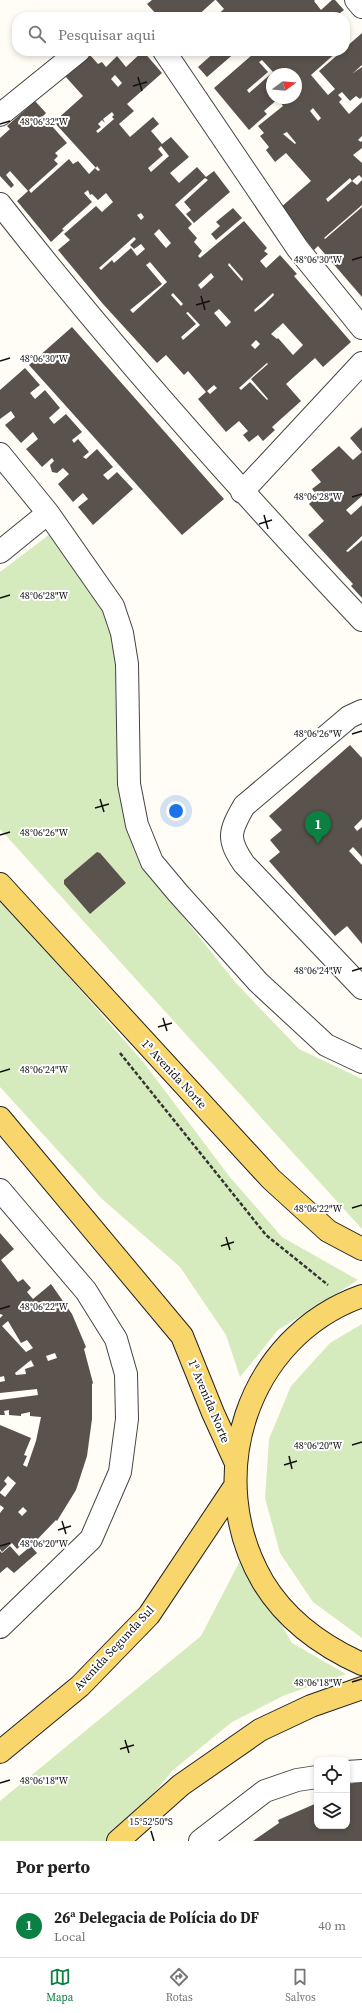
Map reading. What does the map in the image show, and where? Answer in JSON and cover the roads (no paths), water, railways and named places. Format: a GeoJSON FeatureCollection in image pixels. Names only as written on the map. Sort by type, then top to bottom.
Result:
{"type":"FeatureCollection","features":[{"type":"Feature","properties":{"kind":"main road","name":"1ᵃ Avenida Norte"},"geometry":{"type":"LineString","coordinates":[[0,884],[271,1179],[328,1230],[362,1249]]}},
{"type":"Feature","properties":{"kind":"main road","name":"1ᵃ Avenida Norte"},"geometry":{"type":"LineString","coordinates":[[0,1118],[182,1336],[213,1413],[235,1461]]}},
{"type":"Feature","properties":{"kind":"main road"},"geometry":{"type":"LineString","coordinates":[[355,1299],[313,1322],[283,1350],[259,1383],[243,1421],[235,1461],[235,1486],[239,1520],[249,1552],[264,1582],[284,1610],[308,1633],[336,1652],[362,1664]]}},
{"type":"Feature","properties":{"kind":"main road","name":"Avenida Segunda Sul"},"geometry":{"type":"LineString","coordinates":[[0,1752],[80,1686],[149,1615],[235,1486]]}},
{"type":"Feature","properties":{"kind":"main road"},"geometry":{"type":"LineString","coordinates":[[118,1841],[182,1785],[260,1730],[311,1706],[362,1688]]}},
{"type":"Feature","properties":{"kind":"street"},"geometry":{"type":"LineString","coordinates":[[356,0],[362,7]]}},
{"type":"Feature","properties":{"kind":"street"},"geometry":{"type":"LineString","coordinates":[[0,115],[73,56]]}},
{"type":"Feature","properties":{"kind":"street"},"geometry":{"type":"LineString","coordinates":[[167,56],[298,249],[362,328]]}},
{"type":"Feature","properties":{"kind":"street"},"geometry":{"type":"LineString","coordinates":[[0,204],[48,267],[242,492],[362,620]]}},
{"type":"Feature","properties":{"kind":"street"},"geometry":{"type":"LineString","coordinates":[[242,492],[362,363]]}},
{"type":"Feature","properties":{"kind":"street"},"geometry":{"type":"LineString","coordinates":[[3,463],[48,513],[113,606],[122,633],[127,664],[129,784],[137,825],[152,862],[258,982],[326,1045],[362,1062]]}},
{"type":"Feature","properties":{"kind":"street"},"geometry":{"type":"LineString","coordinates":[[0,552],[48,513]]}},
{"type":"Feature","properties":{"kind":"street"},"geometry":{"type":"LineString","coordinates":[[362,711],[349,717],[244,806],[235,822],[232,834],[234,849],[244,864],[362,988]]}},
{"type":"Feature","properties":{"kind":"street"},"geometry":{"type":"LineString","coordinates":[[0,1190],[86,1291],[116,1339],[126,1374],[127,1419],[120,1472],[91,1539],[0,1628]]}},
{"type":"Feature","properties":{"kind":"street"},"geometry":{"type":"LineString","coordinates":[[350,1772],[362,1771]]}},
{"type":"Feature","properties":{"kind":"street"},"geometry":{"type":"LineString","coordinates":[[200,1841],[265,1791],[297,1780],[314,1777]]}},
{"type":"Feature","properties":{"kind":"place","name":"26ª Delegacia de Polícia do DF"},"geometry":{"type":"Point","coordinates":[318,844]}}]}
